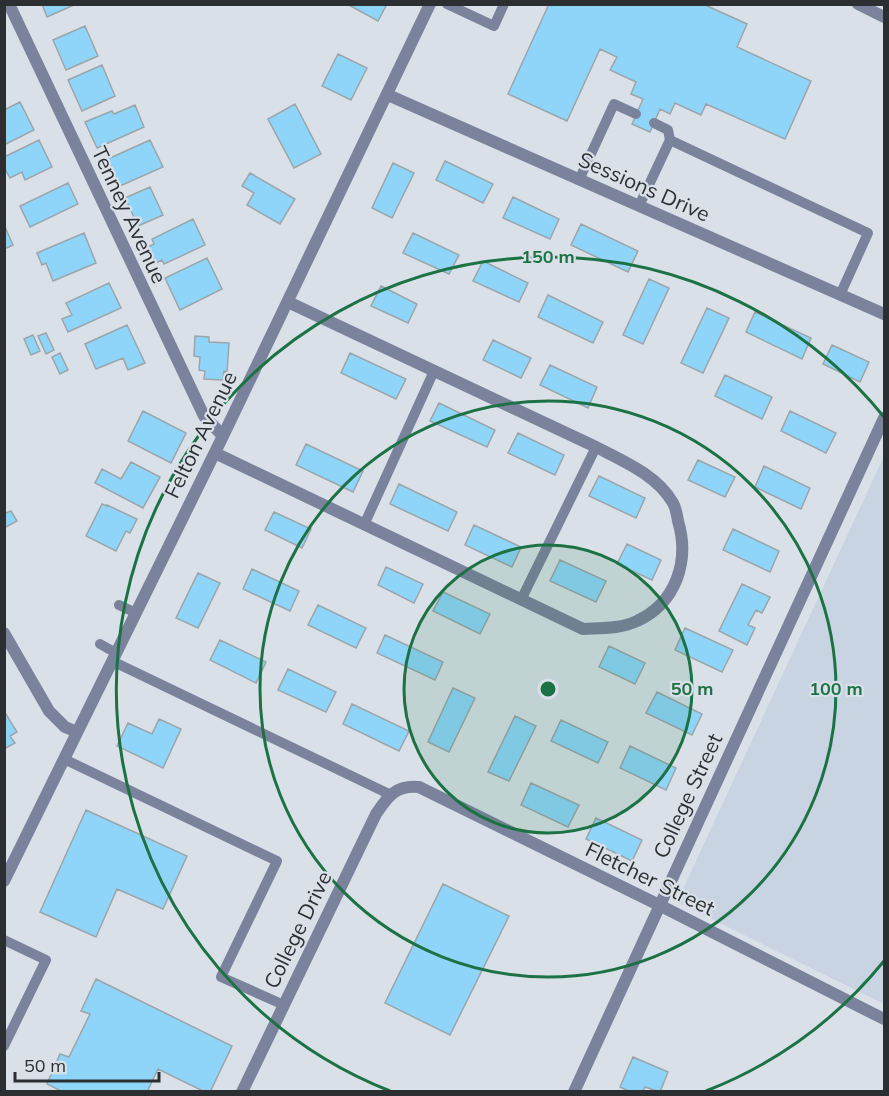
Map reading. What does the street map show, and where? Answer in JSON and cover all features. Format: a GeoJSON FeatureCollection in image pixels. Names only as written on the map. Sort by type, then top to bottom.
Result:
{"type":"FeatureCollection","features":[{"type":"Feature","properties":{"kind":"street","name":"Tenney Avenue"},"geometry":{"type":"LineString","coordinates":[[9,4],[204,416],[223,436]]}},
{"type":"Feature","properties":{"kind":"street","name":"Felton Avenue"},"geometry":{"type":"LineString","coordinates":[[4,881],[215,453],[430,4]]}},
{"type":"Feature","properties":{"kind":"street"},"geometry":{"type":"LineString","coordinates":[[858,4],[885,17]]}},
{"type":"Feature","properties":{"kind":"street","name":"Sessions Drive"},"geometry":{"type":"LineString","coordinates":[[388,95],[885,314]]}},
{"type":"Feature","properties":{"kind":"street"},"geometry":{"type":"LineString","coordinates":[[215,453],[583,628],[608,628],[635,622],[657,609],[679,576],[683,554],[681,532],[673,504],[656,483],[629,464],[288,302]]}},
{"type":"Feature","properties":{"kind":"street","name":"College Street"},"geometry":{"type":"LineString","coordinates":[[574,1092],[885,418]]}},
{"type":"Feature","properties":{"kind":"street"},"geometry":{"type":"LineString","coordinates":[[4,633],[49,711],[64,726],[77,732]]}},
{"type":"Feature","properties":{"kind":"street","name":"Fletcher Street"},"geometry":{"type":"LineString","coordinates":[[392,792],[410,786],[419,787],[885,1019]]}},
{"type":"Feature","properties":{"kind":"street","name":"College Drive"},"geometry":{"type":"LineString","coordinates":[[242,1092],[376,814],[392,792]]}},
{"type":"Feature","properties":{"kind":"lane"},"geometry":{"type":"LineString","coordinates":[[447,4],[494,26],[504,4]]}},
{"type":"Feature","properties":{"kind":"lane"},"geometry":{"type":"LineString","coordinates":[[579,180],[614,104],[636,114]]}},
{"type":"Feature","properties":{"kind":"lane"},"geometry":{"type":"LineString","coordinates":[[639,206],[670,140],[668,130],[654,123]]}},
{"type":"Feature","properties":{"kind":"lane"},"geometry":{"type":"LineString","coordinates":[[670,140],[868,233],[840,295]]}},
{"type":"Feature","properties":{"kind":"lane"},"geometry":{"type":"LineString","coordinates":[[364,525],[434,371]]}},
{"type":"Feature","properties":{"kind":"lane"},"geometry":{"type":"LineString","coordinates":[[521,600],[596,447]]}},
{"type":"Feature","properties":{"kind":"lane"},"geometry":{"type":"LineString","coordinates":[[119,605],[136,613]]}},
{"type":"Feature","properties":{"kind":"lane"},"geometry":{"type":"LineString","coordinates":[[100,645],[114,657],[392,792]]}},
{"type":"Feature","properties":{"kind":"lane"},"geometry":{"type":"LineString","coordinates":[[64,759],[277,861],[221,977],[284,1005]]}},
{"type":"Feature","properties":{"kind":"lane"},"geometry":{"type":"LineString","coordinates":[[4,940],[46,960],[4,1046]]}},
{"type":"Feature","properties":{"kind":"shaded area"},"geometry":{"type":"Polygon","coordinates":[[[884,456],[884,1004],[677,902],[884,456]]]}},
{"type":"Feature","properties":{"kind":"building"},"geometry":{"type":"Polygon","coordinates":[[[42,4],[76,4],[47,17],[42,4]]]}},
{"type":"Feature","properties":{"kind":"building"},"geometry":{"type":"Polygon","coordinates":[[[347,4],[387,4],[378,21],[347,4]]]}},
{"type":"Feature","properties":{"kind":"building"},"geometry":{"type":"Polygon","coordinates":[[[549,4],[703,4],[747,24],[737,47],[811,81],[785,139],[706,104],[701,115],[675,103],[670,114],[660,109],[650,132],[632,124],[643,99],[631,94],[636,82],[610,70],[617,57],[600,49],[567,121],[508,94],[549,4]]]}},
{"type":"Feature","properties":{"kind":"building"},"geometry":{"type":"Polygon","coordinates":[[[85,26],[98,56],[66,70],[53,40],[85,26]]]}},
{"type":"Feature","properties":{"kind":"building"},"geometry":{"type":"Polygon","coordinates":[[[338,54],[367,68],[351,100],[322,86],[338,54]]]}},
{"type":"Feature","properties":{"kind":"building"},"geometry":{"type":"Polygon","coordinates":[[[102,65],[115,96],[82,111],[68,80],[102,65]]]}},
{"type":"Feature","properties":{"kind":"building"},"geometry":{"type":"Polygon","coordinates":[[[20,102],[34,130],[4,145],[4,110],[20,102]]]}},
{"type":"Feature","properties":{"kind":"building"},"geometry":{"type":"Polygon","coordinates":[[[295,104],[321,154],[294,168],[268,119],[295,104]]]}},
{"type":"Feature","properties":{"kind":"building"},"geometry":{"type":"Polygon","coordinates":[[[135,105],[144,127],[97,148],[85,122],[135,105]]]}},
{"type":"Feature","properties":{"kind":"building"},"geometry":{"type":"Polygon","coordinates":[[[39,140],[52,167],[25,180],[22,172],[10,178],[4,167],[4,157],[39,140]]]}},
{"type":"Feature","properties":{"kind":"building"},"geometry":{"type":"Polygon","coordinates":[[[150,140],[163,167],[120,186],[108,159],[150,140]]]}},
{"type":"Feature","properties":{"kind":"building"},"geometry":{"type":"Polygon","coordinates":[[[445,161],[493,184],[483,203],[436,180],[445,161]]]}},
{"type":"Feature","properties":{"kind":"building"},"geometry":{"type":"Polygon","coordinates":[[[393,163],[414,173],[392,218],[372,208],[393,163]]]}},
{"type":"Feature","properties":{"kind":"building"},"geometry":{"type":"Polygon","coordinates":[[[250,173],[295,199],[280,224],[247,205],[254,193],[242,186],[250,173]]]}},
{"type":"Feature","properties":{"kind":"building"},"geometry":{"type":"Polygon","coordinates":[[[68,183],[78,204],[30,227],[20,206],[68,183]]]}},
{"type":"Feature","properties":{"kind":"building"},"geometry":{"type":"Polygon","coordinates":[[[150,187],[163,215],[138,226],[125,198],[150,187]]]}},
{"type":"Feature","properties":{"kind":"building"},"geometry":{"type":"Polygon","coordinates":[[[513,197],[559,219],[550,239],[503,218],[513,197]]]}},
{"type":"Feature","properties":{"kind":"building"},"geometry":{"type":"Polygon","coordinates":[[[193,219],[205,245],[164,264],[162,260],[156,263],[148,247],[154,244],[152,239],[193,219]]]}},
{"type":"Feature","properties":{"kind":"building"},"geometry":{"type":"Polygon","coordinates":[[[581,224],[638,251],[628,272],[571,245],[581,224]]]}},
{"type":"Feature","properties":{"kind":"building"},"geometry":{"type":"Polygon","coordinates":[[[4,227],[13,245],[4,249],[4,227]]]}},
{"type":"Feature","properties":{"kind":"building"},"geometry":{"type":"Polygon","coordinates":[[[84,233],[96,263],[53,281],[46,263],[42,265],[37,253],[84,233]]]}},
{"type":"Feature","properties":{"kind":"building"},"geometry":{"type":"Polygon","coordinates":[[[413,233],[459,255],[449,274],[403,253],[413,233]]]}},
{"type":"Feature","properties":{"kind":"building"},"geometry":{"type":"Polygon","coordinates":[[[207,258],[222,289],[180,310],[165,278],[207,258]]]}},
{"type":"Feature","properties":{"kind":"building"},"geometry":{"type":"Polygon","coordinates":[[[483,261],[528,283],[519,302],[473,281],[483,261]]]}},
{"type":"Feature","properties":{"kind":"building"},"geometry":{"type":"Polygon","coordinates":[[[649,279],[669,288],[643,344],[623,335],[649,279]]]}},
{"type":"Feature","properties":{"kind":"building"},"geometry":{"type":"Polygon","coordinates":[[[109,283],[121,308],[68,332],[62,319],[72,315],[66,303],[109,283]]]}},
{"type":"Feature","properties":{"kind":"building"},"geometry":{"type":"Polygon","coordinates":[[[381,286],[417,304],[408,323],[371,306],[381,286]]]}},
{"type":"Feature","properties":{"kind":"building"},"geometry":{"type":"Polygon","coordinates":[[[548,295],[603,322],[593,343],[538,317],[548,295]]]}},
{"type":"Feature","properties":{"kind":"building"},"geometry":{"type":"Polygon","coordinates":[[[707,308],[729,318],[703,373],[681,363],[707,308]]]}},
{"type":"Feature","properties":{"kind":"building"},"geometry":{"type":"Polygon","coordinates":[[[755,312],[811,338],[802,359],[746,332],[755,312]]]}},
{"type":"Feature","properties":{"kind":"building"},"geometry":{"type":"Polygon","coordinates":[[[127,325],[145,363],[128,370],[123,358],[96,369],[85,344],[127,325]]]}},
{"type":"Feature","properties":{"kind":"building"},"geometry":{"type":"Polygon","coordinates":[[[46,333],[54,350],[46,354],[38,336],[46,333]]]}},
{"type":"Feature","properties":{"kind":"building"},"geometry":{"type":"Polygon","coordinates":[[[33,335],[40,351],[31,355],[24,339],[33,335]]]}},
{"type":"Feature","properties":{"kind":"building"},"geometry":{"type":"Polygon","coordinates":[[[195,336],[209,337],[209,342],[229,343],[227,372],[224,371],[223,380],[204,379],[205,371],[199,370],[200,357],[194,356],[195,336]]]}},
{"type":"Feature","properties":{"kind":"building"},"geometry":{"type":"Polygon","coordinates":[[[493,340],[531,358],[521,378],[483,360],[493,340]]]}},
{"type":"Feature","properties":{"kind":"building"},"geometry":{"type":"Polygon","coordinates":[[[832,345],[869,362],[860,382],[823,364],[832,345]]]}},
{"type":"Feature","properties":{"kind":"building"},"geometry":{"type":"Polygon","coordinates":[[[60,353],[68,370],[60,374],[52,357],[60,353]]]}},
{"type":"Feature","properties":{"kind":"building"},"geometry":{"type":"Polygon","coordinates":[[[350,353],[406,379],[396,399],[341,373],[350,353]]]}},
{"type":"Feature","properties":{"kind":"building"},"geometry":{"type":"Polygon","coordinates":[[[550,365],[597,387],[588,408],[540,385],[550,365]]]}},
{"type":"Feature","properties":{"kind":"building"},"geometry":{"type":"Polygon","coordinates":[[[725,375],[772,397],[762,419],[715,396],[725,375]]]}},
{"type":"Feature","properties":{"kind":"building"},"geometry":{"type":"Polygon","coordinates":[[[439,403],[495,430],[487,447],[430,421],[439,403]]]}},
{"type":"Feature","properties":{"kind":"building"},"geometry":{"type":"Polygon","coordinates":[[[143,411],[186,433],[171,463],[128,441],[143,411]]]}},
{"type":"Feature","properties":{"kind":"building"},"geometry":{"type":"Polygon","coordinates":[[[790,411],[836,433],[826,453],[781,431],[790,411]]]}},
{"type":"Feature","properties":{"kind":"building"},"geometry":{"type":"Polygon","coordinates":[[[518,433],[564,455],[555,475],[508,453],[518,433]]]}},
{"type":"Feature","properties":{"kind":"building"},"geometry":{"type":"Polygon","coordinates":[[[306,444],[363,471],[353,492],[296,465],[306,444]]]}},
{"type":"Feature","properties":{"kind":"building"},"geometry":{"type":"Polygon","coordinates":[[[698,460],[735,477],[725,497],[688,480],[698,460]]]}},
{"type":"Feature","properties":{"kind":"building"},"geometry":{"type":"Polygon","coordinates":[[[131,462],[160,477],[143,508],[95,483],[102,469],[121,479],[131,462]]]}},
{"type":"Feature","properties":{"kind":"building"},"geometry":{"type":"Polygon","coordinates":[[[764,466],[810,488],[801,509],[755,487],[764,466]]]}},
{"type":"Feature","properties":{"kind":"building"},"geometry":{"type":"Polygon","coordinates":[[[599,476],[645,498],[636,518],[589,496],[599,476]]]}},
{"type":"Feature","properties":{"kind":"building"},"geometry":{"type":"Polygon","coordinates":[[[399,484],[457,512],[448,531],[390,504],[399,484]]]}},
{"type":"Feature","properties":{"kind":"building"},"geometry":{"type":"Polygon","coordinates":[[[102,504],[137,519],[130,533],[126,531],[116,551],[86,536],[102,504]]]}},
{"type":"Feature","properties":{"kind":"building"},"geometry":{"type":"Polygon","coordinates":[[[4,511],[6,513],[11,511],[17,521],[4,528],[4,511]]]}},
{"type":"Feature","properties":{"kind":"building"},"geometry":{"type":"Polygon","coordinates":[[[274,512],[311,529],[302,548],[265,530],[274,512]]]}},
{"type":"Feature","properties":{"kind":"building"},"geometry":{"type":"Polygon","coordinates":[[[474,525],[521,547],[512,567],[465,545],[474,525]]]}},
{"type":"Feature","properties":{"kind":"building"},"geometry":{"type":"Polygon","coordinates":[[[733,529],[779,551],[770,572],[723,550],[733,529]]]}},
{"type":"Feature","properties":{"kind":"building"},"geometry":{"type":"Polygon","coordinates":[[[627,544],[661,560],[652,580],[617,564],[627,544]]]}},
{"type":"Feature","properties":{"kind":"building"},"geometry":{"type":"Polygon","coordinates":[[[560,560],[606,581],[596,602],[550,581],[560,560]]]}},
{"type":"Feature","properties":{"kind":"building"},"geometry":{"type":"Polygon","coordinates":[[[386,567],[423,584],[414,603],[378,585],[386,567]]]}},
{"type":"Feature","properties":{"kind":"building"},"geometry":{"type":"Polygon","coordinates":[[[252,569],[299,591],[290,611],[243,589],[252,569]]]}},
{"type":"Feature","properties":{"kind":"building"},"geometry":{"type":"Polygon","coordinates":[[[198,573],[220,583],[198,628],[176,618],[198,573]]]}},
{"type":"Feature","properties":{"kind":"building"},"geometry":{"type":"Polygon","coordinates":[[[742,584],[770,597],[762,613],[756,610],[748,625],[755,628],[747,645],[719,631],[742,584]]]}},
{"type":"Feature","properties":{"kind":"building"},"geometry":{"type":"Polygon","coordinates":[[[443,592],[490,614],[480,634],[433,611],[443,592]]]}},
{"type":"Feature","properties":{"kind":"building"},"geometry":{"type":"Polygon","coordinates":[[[318,605],[366,628],[356,648],[308,625],[318,605]]]}},
{"type":"Feature","properties":{"kind":"building"},"geometry":{"type":"Polygon","coordinates":[[[685,628],[733,650],[722,672],[675,650],[685,628]]]}},
{"type":"Feature","properties":{"kind":"building"},"geometry":{"type":"Polygon","coordinates":[[[385,635],[443,662],[435,680],[377,653],[385,635]]]}},
{"type":"Feature","properties":{"kind":"building"},"geometry":{"type":"Polygon","coordinates":[[[220,640],[266,662],[256,683],[210,660],[220,640]]]}},
{"type":"Feature","properties":{"kind":"building"},"geometry":{"type":"Polygon","coordinates":[[[609,646],[645,663],[635,684],[599,667],[609,646]]]}},
{"type":"Feature","properties":{"kind":"building"},"geometry":{"type":"Polygon","coordinates":[[[288,669],[336,692],[326,712],[278,690],[288,669]]]}},
{"type":"Feature","properties":{"kind":"building"},"geometry":{"type":"Polygon","coordinates":[[[453,688],[475,698],[449,752],[428,742],[453,688]]]}},
{"type":"Feature","properties":{"kind":"building"},"geometry":{"type":"Polygon","coordinates":[[[657,692],[702,714],[692,735],[646,713],[657,692]]]}},
{"type":"Feature","properties":{"kind":"building"},"geometry":{"type":"Polygon","coordinates":[[[352,704],[409,731],[399,751],[343,724],[352,704]]]}},
{"type":"Feature","properties":{"kind":"building"},"geometry":{"type":"Polygon","coordinates":[[[4,711],[17,732],[10,736],[15,743],[4,749],[4,711]]]}},
{"type":"Feature","properties":{"kind":"building"},"geometry":{"type":"Polygon","coordinates":[[[515,716],[536,726],[509,781],[488,772],[515,716]]]}},
{"type":"Feature","properties":{"kind":"building"},"geometry":{"type":"Polygon","coordinates":[[[159,719],[181,729],[163,768],[117,746],[128,723],[152,734],[159,719]]]}},
{"type":"Feature","properties":{"kind":"building"},"geometry":{"type":"Polygon","coordinates":[[[561,720],[608,742],[598,763],[551,741],[561,720]]]}},
{"type":"Feature","properties":{"kind":"building"},"geometry":{"type":"Polygon","coordinates":[[[630,746],[676,768],[666,790],[620,768],[630,746]]]}},
{"type":"Feature","properties":{"kind":"building"},"geometry":{"type":"Polygon","coordinates":[[[531,783],[579,805],[568,827],[521,805],[531,783]]]}},
{"type":"Feature","properties":{"kind":"building"},"geometry":{"type":"Polygon","coordinates":[[[86,810],[187,856],[163,909],[117,889],[96,937],[40,912],[86,810]]]}},
{"type":"Feature","properties":{"kind":"building"},"geometry":{"type":"Polygon","coordinates":[[[596,818],[642,840],[632,861],[586,839],[596,818]]]}},
{"type":"Feature","properties":{"kind":"building"},"geometry":{"type":"Polygon","coordinates":[[[443,884],[509,916],[450,1035],[385,1003],[443,884]]]}},
{"type":"Feature","properties":{"kind":"building"},"geometry":{"type":"Polygon","coordinates":[[[96,979],[232,1046],[210,1092],[205,1092],[158,1069],[147,1092],[63,1092],[47,1084],[60,1054],[69,1057],[90,1014],[81,1011],[96,979]]]}},
{"type":"Feature","properties":{"kind":"building"},"geometry":{"type":"Polygon","coordinates":[[[633,1057],[668,1072],[660,1092],[645,1087],[643,1092],[631,1092],[620,1087],[633,1057]]]}}]}
